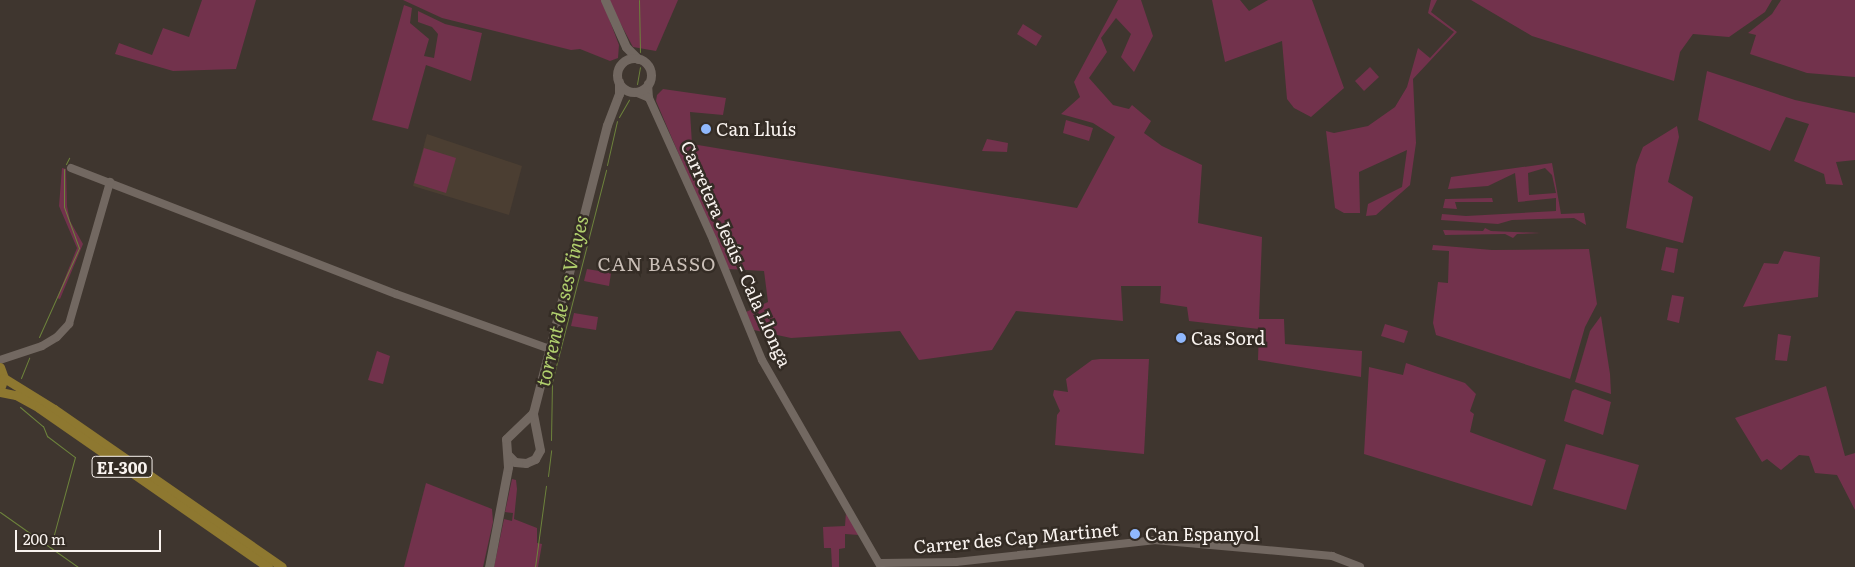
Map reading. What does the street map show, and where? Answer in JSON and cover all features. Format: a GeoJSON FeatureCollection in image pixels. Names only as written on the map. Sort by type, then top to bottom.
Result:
{"type":"FeatureCollection","features":[{"type":"Feature","properties":{"kind":"main road"},"geometry":{"type":"LineString","coordinates":[[605,0],[626,47],[650,71],[648,84],[617,99]]}},
{"type":"Feature","properties":{"kind":"main road"},"geometry":{"type":"LineString","coordinates":[[507,473],[520,463],[531,461],[538,455],[540,445],[535,434],[533,413],[607,125],[617,99],[618,70],[623,62],[626,47]]}},
{"type":"Feature","properties":{"kind":"main road"},"geometry":{"type":"LineString","coordinates":[[623,62],[638,59]]}},
{"type":"Feature","properties":{"kind":"main road"},"geometry":{"type":"LineString","coordinates":[[619,82],[633,92]]}},
{"type":"Feature","properties":{"kind":"main road","name":"EI-300"},"geometry":{"type":"LineString","coordinates":[[268,567],[39,408],[16,395],[0,391],[2,372],[282,567]]}},
{"type":"Feature","properties":{"kind":"main road"},"geometry":{"type":"LineString","coordinates":[[489,567],[507,473],[508,455],[506,439],[519,429],[533,413]]}},
{"type":"Feature","properties":{"kind":"main road"},"geometry":{"type":"LineString","coordinates":[[519,429],[535,434]]}},
{"type":"Feature","properties":{"kind":"main road"},"geometry":{"type":"LineString","coordinates":[[508,455],[520,463]]}},
{"type":"Feature","properties":{"kind":"street","name":"Carretera Jesús - Cala Llonga"},"geometry":{"type":"LineString","coordinates":[[648,84],[650,99],[713,240],[762,360],[814,446],[881,565]]}},
{"type":"Feature","properties":{"kind":"street"},"geometry":{"type":"LineString","coordinates":[[633,92],[650,99]]}},
{"type":"Feature","properties":{"kind":"street"},"geometry":{"type":"LineString","coordinates":[[71,168],[174,206],[396,294],[550,349]]}},
{"type":"Feature","properties":{"kind":"street"},"geometry":{"type":"LineString","coordinates":[[0,360],[49,342],[69,324],[110,182]]}},
{"type":"Feature","properties":{"kind":"street"},"geometry":{"type":"LineString","coordinates":[[2,372],[9,356]]}},
{"type":"Feature","properties":{"kind":"street","name":"Carrer des Cap Martinet"},"geometry":{"type":"LineString","coordinates":[[881,565],[956,562],[1154,540],[1332,556],[1360,567]]}},
{"type":"Feature","properties":{"kind":"shaded area"},"geometry":{"type":"Polygon","coordinates":[[[202,0],[256,0],[236,69],[173,71],[115,54],[119,43],[152,55],[163,28],[189,37],[202,0]]]}},
{"type":"Feature","properties":{"kind":"shaded area"},"geometry":{"type":"Polygon","coordinates":[[[403,0],[602,0],[619,45],[618,58],[610,61],[580,49],[571,50],[442,18],[403,0]]]}},
{"type":"Feature","properties":{"kind":"shaded area"},"geometry":{"type":"Polygon","coordinates":[[[608,0],[678,0],[656,51],[633,47],[608,0]]]}},
{"type":"Feature","properties":{"kind":"shaded area"},"geometry":{"type":"Polygon","coordinates":[[[1118,0],[1141,0],[1153,36],[1134,72],[1121,57],[1131,34],[1116,18],[1101,38],[1107,52],[1089,78],[1113,105],[1129,109],[1132,105],[1151,121],[1144,133],[1162,146],[1202,165],[1198,223],[1262,237],[1259,319],[1284,319],[1285,344],[1362,351],[1361,377],[1258,360],[1259,329],[1189,321],[1187,307],[1160,303],[1161,286],[1121,286],[1123,321],[1016,311],[992,350],[919,360],[900,331],[791,338],[754,330],[746,312],[768,302],[764,271],[728,269],[656,101],[657,95],[663,89],[726,98],[723,115],[690,112],[692,144],[1077,208],[1115,137],[1093,123],[1061,114],[1080,97],[1074,82],[1118,0]]]}},
{"type":"Feature","properties":{"kind":"shaded area"},"geometry":{"type":"Polygon","coordinates":[[[1212,0],[1240,0],[1249,11],[1268,0],[1312,0],[1344,88],[1311,117],[1294,108],[1287,99],[1282,41],[1225,62],[1212,0]]]}},
{"type":"Feature","properties":{"kind":"shaded area"},"geometry":{"type":"Polygon","coordinates":[[[1431,0],[1437,0],[1431,12],[1457,32],[1413,79],[1416,143],[1410,185],[1376,215],[1366,216],[1368,204],[1402,187],[1407,150],[1359,172],[1360,213],[1344,213],[1335,208],[1326,131],[1334,133],[1368,126],[1395,107],[1407,87],[1418,48],[1430,58],[1454,32],[1428,13],[1431,0]]]}},
{"type":"Feature","properties":{"kind":"shaded area"},"geometry":{"type":"Polygon","coordinates":[[[1471,0],[1772,0],[1765,12],[1729,37],[1693,34],[1680,52],[1674,81],[1532,36],[1471,0]]]}},
{"type":"Feature","properties":{"kind":"shaded area"},"geometry":{"type":"Polygon","coordinates":[[[1781,0],[1855,0],[1855,77],[1807,73],[1750,54],[1756,35],[1748,33],[1772,14],[1781,0]]]}},
{"type":"Feature","properties":{"kind":"shaded area"},"geometry":{"type":"Polygon","coordinates":[[[404,5],[412,8],[410,23],[429,39],[424,56],[434,58],[438,34],[432,27],[418,22],[418,11],[445,24],[482,33],[471,81],[426,65],[408,129],[372,120],[404,5]]]}},
{"type":"Feature","properties":{"kind":"shaded area"},"geometry":{"type":"Polygon","coordinates":[[[1023,24],[1042,36],[1036,46],[1017,34],[1023,24]]]}},
{"type":"Feature","properties":{"kind":"shaded area"},"geometry":{"type":"Polygon","coordinates":[[[1370,67],[1379,77],[1364,91],[1355,81],[1370,67]]]}},
{"type":"Feature","properties":{"kind":"shaded area"},"geometry":{"type":"Polygon","coordinates":[[[1707,71],[1795,100],[1855,113],[1855,160],[1836,162],[1843,185],[1826,184],[1824,174],[1794,161],[1809,124],[1786,117],[1770,151],[1698,120],[1707,71]]]}},
{"type":"Feature","properties":{"kind":"shaded area"},"geometry":{"type":"Polygon","coordinates":[[[1066,120],[1093,128],[1089,141],[1063,133],[1066,120]]]}},
{"type":"Feature","properties":{"kind":"shaded area"},"geometry":{"type":"Polygon","coordinates":[[[1677,126],[1679,137],[1668,182],[1693,197],[1683,243],[1626,228],[1636,165],[1643,147],[1677,126]]]}},
{"type":"Feature","properties":{"kind":"shaded area"},"geometry":{"type":"Polygon","coordinates":[[[427,134],[522,166],[509,215],[413,186],[427,134]]]}},
{"type":"Feature","properties":{"kind":"shaded area"},"geometry":{"type":"Polygon","coordinates":[[[987,139],[1008,143],[1007,152],[982,151],[987,139]]]}},
{"type":"Feature","properties":{"kind":"shaded area"},"geometry":{"type":"Polygon","coordinates":[[[424,148],[456,158],[446,193],[414,183],[424,148]]]}},
{"type":"Feature","properties":{"kind":"shaded area"},"geometry":{"type":"Polygon","coordinates":[[[1552,163],[1561,214],[1584,213],[1586,225],[1574,218],[1512,220],[1498,224],[1441,220],[1442,214],[1466,216],[1556,211],[1556,198],[1518,202],[1515,173],[1488,186],[1448,189],[1451,177],[1552,163]],[[1545,168],[1528,173],[1529,195],[1556,193],[1552,175],[1545,168]]]}},
{"type":"Feature","properties":{"kind":"shaded area"},"geometry":{"type":"Polygon","coordinates":[[[62,168],[66,169],[67,206],[70,221],[83,244],[60,299],[57,298],[77,248],[59,206],[62,168]]]}},
{"type":"Feature","properties":{"kind":"shaded area"},"geometry":{"type":"Polygon","coordinates":[[[1492,198],[1493,202],[1455,202],[1457,209],[1443,208],[1445,199],[1492,198]]]}},
{"type":"Feature","properties":{"kind":"shaded area"},"geometry":{"type":"Polygon","coordinates":[[[1485,228],[1491,231],[1541,233],[1517,234],[1513,238],[1505,234],[1445,235],[1443,230],[1483,231],[1485,228]]]}},
{"type":"Feature","properties":{"kind":"shaded area"},"geometry":{"type":"Polygon","coordinates":[[[1433,245],[1492,250],[1589,249],[1597,304],[1585,327],[1570,379],[1436,335],[1433,323],[1438,282],[1448,283],[1449,251],[1432,250],[1433,245]]]}},
{"type":"Feature","properties":{"kind":"shaded area"},"geometry":{"type":"Polygon","coordinates":[[[1666,247],[1678,249],[1674,273],[1661,270],[1666,247]]]}},
{"type":"Feature","properties":{"kind":"shaded area"},"geometry":{"type":"Polygon","coordinates":[[[1784,251],[1820,257],[1818,297],[1743,307],[1764,263],[1778,264],[1784,251]]]}},
{"type":"Feature","properties":{"kind":"shaded area"},"geometry":{"type":"Polygon","coordinates":[[[587,269],[611,273],[609,286],[584,281],[587,269]]]}},
{"type":"Feature","properties":{"kind":"shaded area"},"geometry":{"type":"Polygon","coordinates":[[[1672,295],[1684,297],[1679,323],[1667,320],[1672,295]]]}},
{"type":"Feature","properties":{"kind":"shaded area"},"geometry":{"type":"Polygon","coordinates":[[[574,313],[598,317],[596,330],[571,326],[574,313]]]}},
{"type":"Feature","properties":{"kind":"shaded area"},"geometry":{"type":"Polygon","coordinates":[[[1601,316],[1610,374],[1611,394],[1575,382],[1590,331],[1601,316]]]}},
{"type":"Feature","properties":{"kind":"shaded area"},"geometry":{"type":"Polygon","coordinates":[[[1385,324],[1408,331],[1404,343],[1381,336],[1385,324]]]}},
{"type":"Feature","properties":{"kind":"shaded area"},"geometry":{"type":"Polygon","coordinates":[[[1778,334],[1791,336],[1787,361],[1775,360],[1778,334]]]}},
{"type":"Feature","properties":{"kind":"shaded area"},"geometry":{"type":"Polygon","coordinates":[[[377,351],[390,356],[383,384],[368,380],[377,351]]]}},
{"type":"Feature","properties":{"kind":"shaded area"},"geometry":{"type":"Polygon","coordinates":[[[1149,359],[1144,454],[1055,445],[1057,415],[1060,411],[1053,395],[1054,390],[1068,392],[1066,379],[1092,360],[1149,359]]]}},
{"type":"Feature","properties":{"kind":"shaded area"},"geometry":{"type":"Polygon","coordinates":[[[1406,363],[1465,383],[1476,394],[1470,411],[1474,414],[1470,432],[1546,460],[1532,506],[1364,454],[1369,367],[1403,375],[1406,363]]]}},
{"type":"Feature","properties":{"kind":"shaded area"},"geometry":{"type":"Polygon","coordinates":[[[1826,386],[1845,456],[1855,453],[1855,510],[1837,475],[1815,473],[1809,456],[1799,455],[1781,470],[1767,459],[1762,462],[1735,418],[1826,386]]]}},
{"type":"Feature","properties":{"kind":"shaded area"},"geometry":{"type":"Polygon","coordinates":[[[1575,389],[1611,402],[1603,435],[1564,421],[1572,391],[1575,389]]]}},
{"type":"Feature","properties":{"kind":"shaded area"},"geometry":{"type":"Polygon","coordinates":[[[1566,444],[1639,465],[1626,510],[1553,489],[1566,444]]]}},
{"type":"Feature","properties":{"kind":"shaded area"},"geometry":{"type":"Polygon","coordinates":[[[512,479],[516,480],[517,489],[514,519],[537,528],[537,543],[542,544],[538,567],[494,567],[504,519],[512,521],[513,513],[505,512],[512,479]]]}},
{"type":"Feature","properties":{"kind":"shaded area"},"geometry":{"type":"Polygon","coordinates":[[[426,483],[492,509],[493,522],[483,567],[404,567],[426,483]]]}},
{"type":"Feature","properties":{"kind":"shaded area"},"geometry":{"type":"Polygon","coordinates":[[[846,512],[859,535],[845,534],[845,548],[839,549],[839,567],[832,567],[831,548],[824,548],[823,527],[845,526],[846,512]]]}},
{"type":"Feature","properties":{"kind":"waterway","name":"torrent de ses Vinyes"},"geometry":{"type":"LineString","coordinates":[[639,0],[640,52]]}},
{"type":"Feature","properties":{"kind":"waterway","name":"torrent de ses Vinyes"},"geometry":{"type":"LineString","coordinates":[[637,84],[640,67]]}},
{"type":"Feature","properties":{"kind":"waterway","name":"torrent de ses Vinyes"},"geometry":{"type":"LineString","coordinates":[[619,117],[629,100]]}},
{"type":"Feature","properties":{"kind":"waterway","name":"torrent de ses Vinyes"},"geometry":{"type":"LineString","coordinates":[[607,165],[617,121]]}},
{"type":"Feature","properties":{"kind":"waterway"},"geometry":{"type":"LineString","coordinates":[[66,164],[69,158]]}},
{"type":"Feature","properties":{"kind":"waterway"},"geometry":{"type":"LineString","coordinates":[[39,337],[79,248],[64,207],[64,169]]}},
{"type":"Feature","properties":{"kind":"waterway","name":"torrent de ses Vinyes"},"geometry":{"type":"LineString","coordinates":[[551,440],[552,382],[606,170]]}},
{"type":"Feature","properties":{"kind":"waterway"},"geometry":{"type":"LineString","coordinates":[[21,378],[29,358]]}},
{"type":"Feature","properties":{"kind":"waterway"},"geometry":{"type":"LineString","coordinates":[[20,407],[43,426],[47,436],[75,457],[53,538]]}},
{"type":"Feature","properties":{"kind":"waterway","name":"torrent de ses Vinyes"},"geometry":{"type":"LineString","coordinates":[[548,476],[551,450]]}},
{"type":"Feature","properties":{"kind":"waterway","name":"torrent de ses Vinyes"},"geometry":{"type":"LineString","coordinates":[[535,567],[546,486]]}},
{"type":"Feature","properties":{"kind":"waterway"},"geometry":{"type":"LineString","coordinates":[[0,512],[78,567]]}},
{"type":"Feature","properties":{"kind":"place","name":"Can Lluís"},"geometry":{"type":"Point","coordinates":[706,129]}},
{"type":"Feature","properties":{"kind":"place","name":"Cas Sord"},"geometry":{"type":"Point","coordinates":[1181,338]}},
{"type":"Feature","properties":{"kind":"place","name":"Can Espanyol"},"geometry":{"type":"Point","coordinates":[1135,534]}},
{"type":"Feature","properties":{"kind":"district","name":"CAN BASSO"},"geometry":{"type":"Point","coordinates":[657,264]}}]}
